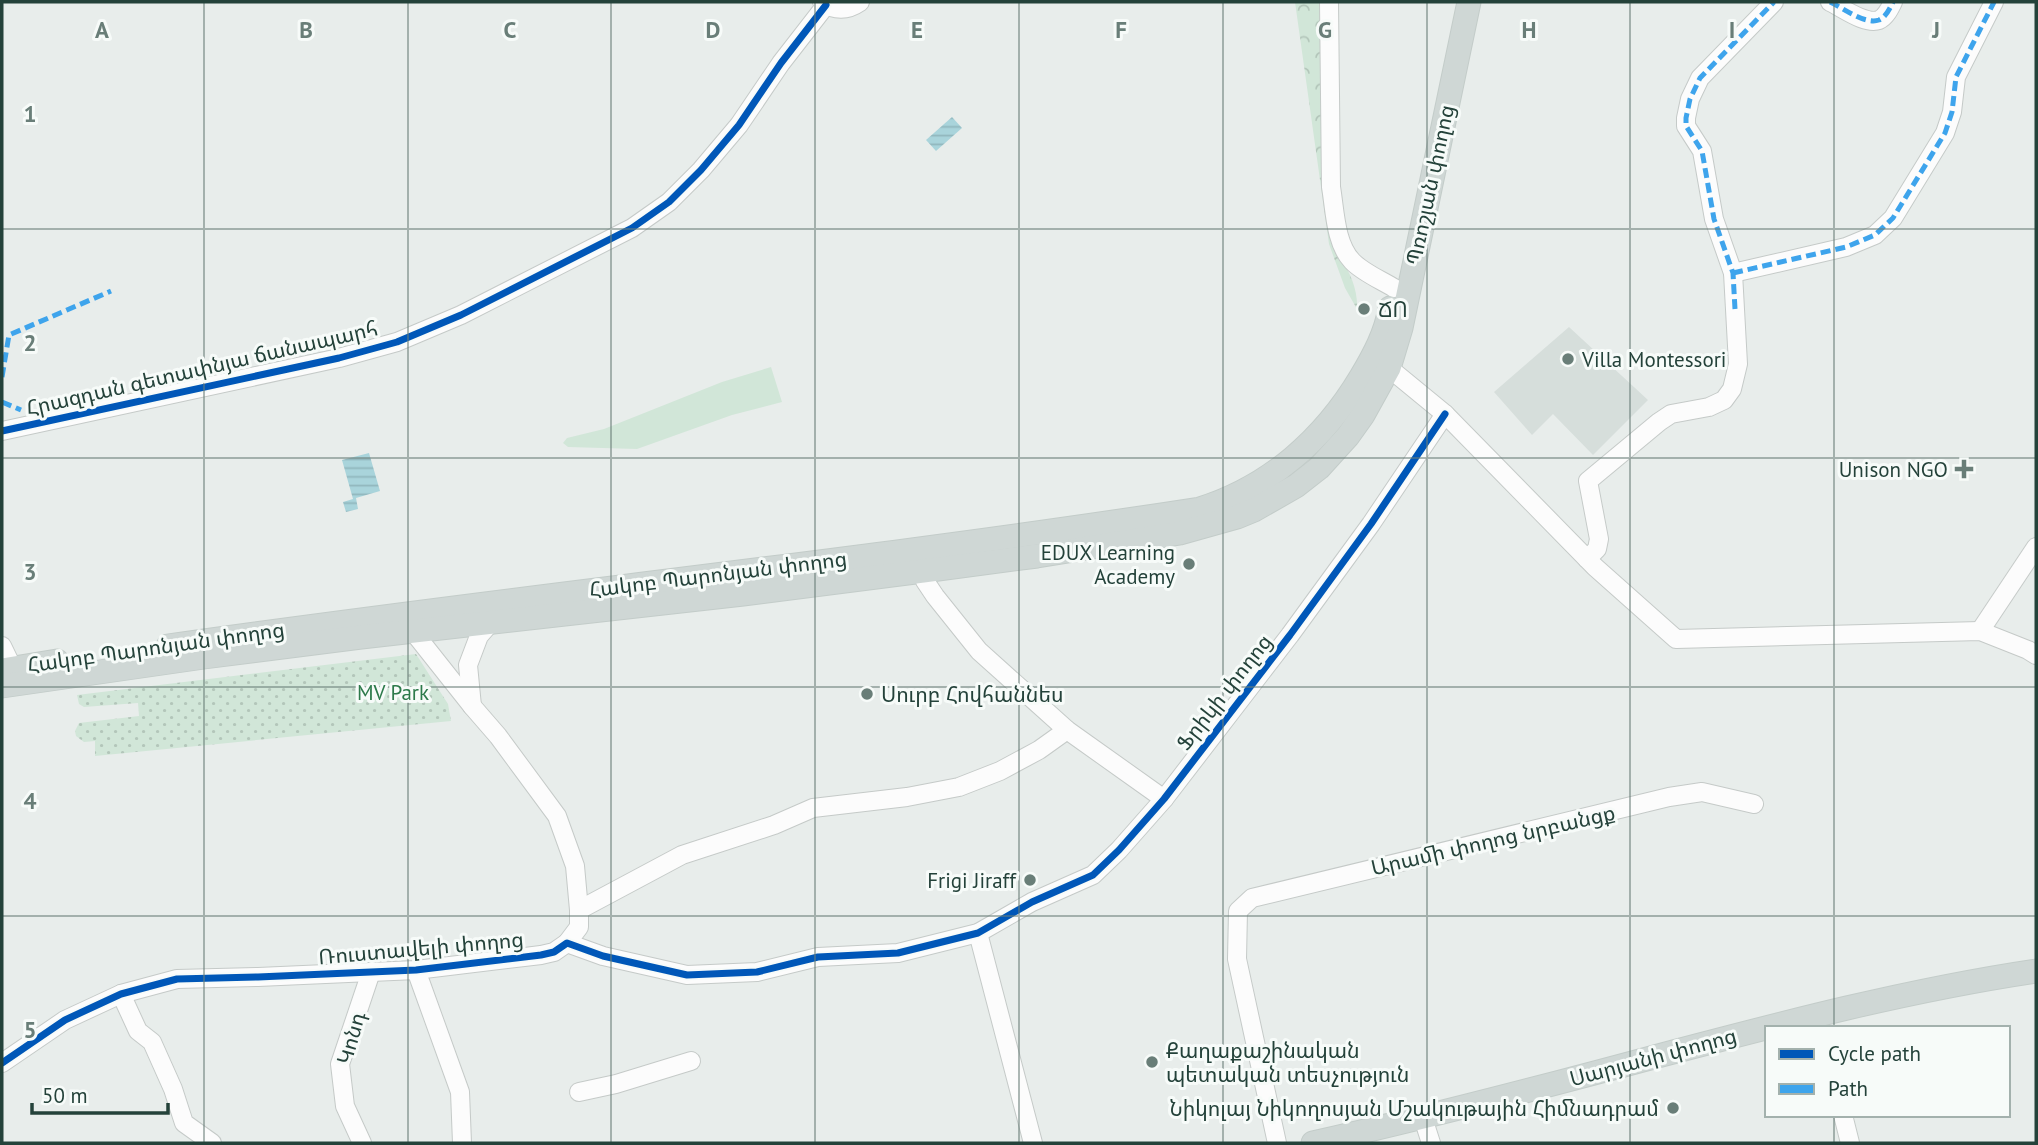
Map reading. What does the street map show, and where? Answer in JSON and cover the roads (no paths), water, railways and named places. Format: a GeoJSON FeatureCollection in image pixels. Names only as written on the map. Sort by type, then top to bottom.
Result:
{"type":"FeatureCollection","features":[{"type":"Feature","properties":{"kind":"main road","name":"Պռոշյան փողոց"},"geometry":{"type":"LineString","coordinates":[[1380,363],[1452,2]]}},
{"type":"Feature","properties":{"kind":"main road","name":"Պռոշյան փողոց"},"geometry":{"type":"LineString","coordinates":[[1380,363],[1401,328],[1469,2]]}},
{"type":"Feature","properties":{"kind":"main road","name":"Հակոբ Պարոնյան փողոց"},"geometry":{"type":"LineString","coordinates":[[7,676],[204,657],[361,637],[407,622],[492,621],[743,594],[1037,556],[1170,535],[1228,520],[1254,510],[1296,486],[1319,468],[1363,415],[1380,363]]}},
{"type":"Feature","properties":{"kind":"main road","name":"Հակոբ Պարոնյան փողոց"},"geometry":{"type":"LineString","coordinates":[[7,676],[1200,509],[1224,502],[1283,468],[1303,451],[1380,363]]}},
{"type":"Feature","properties":{"kind":"main road","name":"Սարյանի փողոց"},"geometry":{"type":"LineString","coordinates":[[1800,1026],[1968,983],[2036,971]]}},
{"type":"Feature","properties":{"kind":"main road","name":"Սարյանի փողոց"},"geometry":{"type":"LineString","coordinates":[[1313,1143],[1765,1034]]}},
{"type":"Feature","properties":{"kind":"street","name":"Հրազդան գետափնյա ճանապարհ"},"geometry":{"type":"LineString","coordinates":[[2,431],[339,359],[397,342],[461,315],[632,228],[669,202],[702,170],[739,125],[824,3],[842,9],[860,2]]}},
{"type":"Feature","properties":{"kind":"street"},"geometry":{"type":"LineString","coordinates":[[1329,2],[1331,187],[1341,241],[1353,263],[1394,288]]}},
{"type":"Feature","properties":{"kind":"street"},"geometry":{"type":"LineString","coordinates":[[1587,559],[1597,549],[1599,539],[1588,481],[1671,414],[1709,407],[1724,400],[1732,389],[1738,364],[1733,273],[1714,219],[1702,150],[1686,126],[1686,118],[1690,99],[1700,78],[1774,2]]}},
{"type":"Feature","properties":{"kind":"street"},"geometry":{"type":"LineString","coordinates":[[1830,2],[1867,20],[1878,20],[1885,15],[1893,2]]}},
{"type":"Feature","properties":{"kind":"street"},"geometry":{"type":"LineString","coordinates":[[1733,273],[1846,247],[1875,235],[1893,218],[1945,133],[1952,112],[1956,77],[1994,2]]}},
{"type":"Feature","properties":{"kind":"street"},"geometry":{"type":"LineString","coordinates":[[1380,363],[1445,414],[1587,559],[1676,639],[1980,631],[2028,650],[2036,656]]}},
{"type":"Feature","properties":{"kind":"street","name":"Ֆրիկի փողոց"},"geometry":{"type":"LineString","coordinates":[[978,933],[1032,902],[1093,875],[1119,850],[1164,799],[1290,635],[1371,524],[1445,414]]}},
{"type":"Feature","properties":{"kind":"street"},"geometry":{"type":"LineString","coordinates":[[1980,631],[2036,547]]}},
{"type":"Feature","properties":{"kind":"street"},"geometry":{"type":"LineString","coordinates":[[923,571],[925,581],[935,596],[979,651],[1067,730],[1164,799]]}},
{"type":"Feature","properties":{"kind":"street"},"geometry":{"type":"LineString","coordinates":[[472,706],[468,665],[479,636],[492,621]]}},
{"type":"Feature","properties":{"kind":"street"},"geometry":{"type":"LineString","coordinates":[[407,622],[498,736],[557,816],[575,866],[579,909],[579,927],[567,943],[603,956],[687,975],[757,972],[818,957],[898,953],[978,933],[1034,1143]]}},
{"type":"Feature","properties":{"kind":"street"},"geometry":{"type":"LineString","coordinates":[[2,646],[7,676]]}},
{"type":"Feature","properties":{"kind":"street"},"geometry":{"type":"LineString","coordinates":[[579,909],[682,855],[774,825],[813,808],[960,788],[1000,771],[1067,730]]}},
{"type":"Feature","properties":{"kind":"street","name":"Արամի փողոց նրբանցք"},"geometry":{"type":"LineString","coordinates":[[1277,1143],[1237,958],[1238,911],[1252,898],[1669,797],[1702,792],[1754,803]]}},
{"type":"Feature","properties":{"kind":"street","name":"Ռուստավելի փողոց"},"geometry":{"type":"LineString","coordinates":[[2,1063],[65,1020],[121,994],[177,979],[416,970],[541,955],[554,952],[567,943]]}},
{"type":"Feature","properties":{"kind":"street"},"geometry":{"type":"LineString","coordinates":[[416,970],[460,1093],[462,1143]]}},
{"type":"Feature","properties":{"kind":"street","name":"Կոնդ"},"geometry":{"type":"LineString","coordinates":[[362,1143],[345,1106],[340,1065],[371,972]]}},
{"type":"Feature","properties":{"kind":"street"},"geometry":{"type":"LineString","coordinates":[[121,994],[138,1031],[152,1042],[173,1089],[184,1124],[212,1143]]}},
{"type":"Feature","properties":{"kind":"street"},"geometry":{"type":"LineString","coordinates":[[579,1092],[616,1084],[691,1061]]}},
{"type":"Feature","properties":{"kind":"street"},"geometry":{"type":"LineString","coordinates":[[1844,1117],[1850,1143]]}},
{"type":"Feature","properties":{"kind":"street"},"geometry":{"type":"LineString","coordinates":[[1423,1118],[1431,1143]]}},
{"type":"Feature","properties":{"kind":"water"},"geometry":{"type":"Polygon","coordinates":[[[952,117],[962,128],[936,151],[926,140],[952,117]]]}},
{"type":"Feature","properties":{"kind":"water"},"geometry":{"type":"Polygon","coordinates":[[[369,453],[380,491],[356,498],[358,509],[346,512],[343,502],[353,499],[342,460],[369,453]]]}},
{"type":"Feature","properties":{"kind":"place","name":"ՃՈ"},"geometry":{"type":"Point","coordinates":[1364,309]}},
{"type":"Feature","properties":{"kind":"place","name":"Villa Montessori"},"geometry":{"type":"Point","coordinates":[1568,359]}},
{"type":"Feature","properties":{"kind":"place","name":"Unison NGO"},"geometry":{"type":"Point","coordinates":[1964,469]}},
{"type":"Feature","properties":{"kind":"place","name":"EDUX Learning Academy"},"geometry":{"type":"Point","coordinates":[1189,564]}},
{"type":"Feature","properties":{"kind":"place","name":"Սուրբ Հովհաննես"},"geometry":{"type":"Point","coordinates":[867,694]}},
{"type":"Feature","properties":{"kind":"place","name":"Frigi Jiraff"},"geometry":{"type":"Point","coordinates":[1030,880]}},
{"type":"Feature","properties":{"kind":"place","name":"Քաղաքաշինական պետական տեսչություն"},"geometry":{"type":"Point","coordinates":[1152,1062]}},
{"type":"Feature","properties":{"kind":"place","name":"Նիկոլայ Նիկողոսյան Մշակութային Հիմնադրամ"},"geometry":{"type":"Point","coordinates":[1673,1108]}},
{"type":"Feature","properties":{"kind":"park label","name":"MV Park"},"geometry":{"type":"Point","coordinates":[393,692]}}]}
